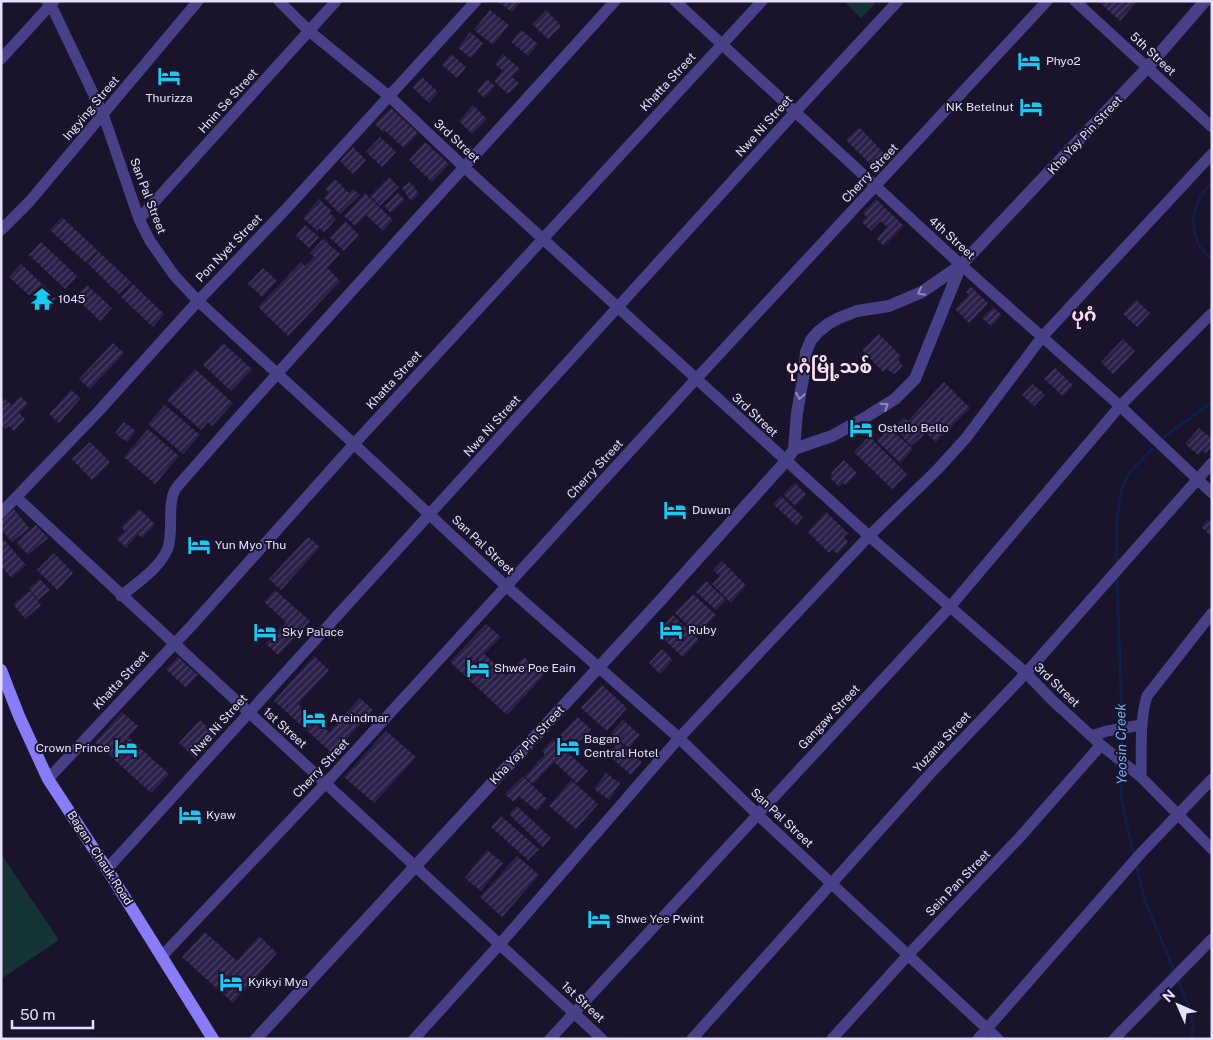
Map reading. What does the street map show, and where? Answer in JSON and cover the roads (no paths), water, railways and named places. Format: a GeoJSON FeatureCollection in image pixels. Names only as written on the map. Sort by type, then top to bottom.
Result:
{"type":"FeatureCollection","features":[{"type":"Feature","properties":{"kind":"main road","name":"Bagan - Chauk Road"},"geometry":{"type":"LineString","coordinates":[[1,670],[19,716],[48,779],[107,869],[213,1039]]}},
{"type":"Feature","properties":{"kind":"street","name":"Ingying Street"},"geometry":{"type":"LineString","coordinates":[[1,230],[30,201],[198,1]]}},
{"type":"Feature","properties":{"kind":"street","name":"3rd Street"},"geometry":{"type":"LineString","coordinates":[[279,1],[309,31],[390,97],[464,167],[544,238],[868,536],[1026,673],[1091,736],[1128,768],[1141,776],[1212,849]]}},
{"type":"Feature","properties":{"kind":"street","name":"Hnin Se Street"},"geometry":{"type":"LineString","coordinates":[[139,219],[336,1]]}},
{"type":"Feature","properties":{"kind":"street","name":"Pon Nyet Street"},"geometry":{"type":"LineString","coordinates":[[1,513],[97,413],[198,301],[390,97],[476,1]]}},
{"type":"Feature","properties":{"kind":"street"},"geometry":{"type":"LineString","coordinates":[[121,596],[148,575],[168,549],[171,534],[173,492],[278,373],[615,1]]}},
{"type":"Feature","properties":{"kind":"street","name":"4th Street"},"geometry":{"type":"LineString","coordinates":[[675,1],[876,187],[1120,406],[1212,493]]}},
{"type":"Feature","properties":{"kind":"street","name":"Khatta Street"},"geometry":{"type":"LineString","coordinates":[[48,779],[200,616],[354,444],[762,1]]}},
{"type":"Feature","properties":{"kind":"street","name":"Nwe Ni Street"},"geometry":{"type":"LineString","coordinates":[[107,869],[898,1]]}},
{"type":"Feature","properties":{"kind":"street","name":"Cherry Street"},"geometry":{"type":"LineString","coordinates":[[162,956],[326,783],[696,379],[1047,1]]}},
{"type":"Feature","properties":{"kind":"street","name":"5th Street"},"geometry":{"type":"LineString","coordinates":[[1075,1],[1212,127]]}},
{"type":"Feature","properties":{"kind":"street","name":"Kha Yay Pin Street"},"geometry":{"type":"LineString","coordinates":[[256,1039],[786,461],[794,449],[806,352],[811,340],[818,332],[839,318],[857,312],[889,306],[922,292],[961,264],[1147,68],[1205,1]]}},
{"type":"Feature","properties":{"kind":"street","name":"San Pal Street"},"geometry":{"type":"LineString","coordinates":[[51,2],[103,114],[139,219],[154,248],[174,275],[198,301],[506,586],[679,738],[757,814],[998,1039]]}},
{"type":"Feature","properties":{"kind":"street"},"geometry":{"type":"LineString","coordinates":[[1,59],[51,2]]}},
{"type":"Feature","properties":{"kind":"street"},"geometry":{"type":"LineString","coordinates":[[414,1039],[500,944],[679,738],[868,536],[937,470],[966,438],[1042,337],[1212,154]]}},
{"type":"Feature","properties":{"kind":"street","name":"Kha Yay Pin Street"},"geometry":{"type":"LineString","coordinates":[[794,449],[832,436],[861,420],[895,399],[915,379],[961,264]]}},
{"type":"Feature","properties":{"kind":"street","name":"Gangaw Street"},"geometry":{"type":"LineString","coordinates":[[550,1039],[949,608],[1120,406],[1212,313]]}},
{"type":"Feature","properties":{"kind":"street","name":"Yuzana Street"},"geometry":{"type":"LineString","coordinates":[[692,1039],[928,776],[1026,673],[1212,463]]}},
{"type":"Feature","properties":{"kind":"street","name":"1st Street"},"geometry":{"type":"LineString","coordinates":[[16,498],[248,713],[416,865],[602,1039]]}},
{"type":"Feature","properties":{"kind":"street"},"geometry":{"type":"LineString","coordinates":[[1141,776],[1141,726],[1147,696],[1212,613]]}},
{"type":"Feature","properties":{"kind":"street"},"geometry":{"type":"LineString","coordinates":[[1091,736],[1107,731],[1141,726]]}},
{"type":"Feature","properties":{"kind":"street","name":"Sein Pan Street"},"geometry":{"type":"LineString","coordinates":[[832,1039],[908,955],[1020,837],[1101,744]]}},
{"type":"Feature","properties":{"kind":"street"},"geometry":{"type":"LineString","coordinates":[[978,1039],[1128,867],[1212,779]]}},
{"type":"Feature","properties":{"kind":"street"},"geometry":{"type":"LineString","coordinates":[[1114,1039],[1212,940]]}},
{"type":"Feature","properties":{"kind":"waterway","name":"Yeosin Creek"},"geometry":{"type":"LineString","coordinates":[[1212,183],[1197,204],[1194,220],[1194,228],[1199,245],[1212,260]]}},
{"type":"Feature","properties":{"kind":"waterway","name":"Yeosin Creek"},"geometry":{"type":"LineString","coordinates":[[1164,437],[1212,402]]}},
{"type":"Feature","properties":{"kind":"waterway","name":"Yeosin Creek"},"geometry":{"type":"LineString","coordinates":[[1117,565],[1117,518],[1124,484],[1128,475],[1152,449]]}},
{"type":"Feature","properties":{"kind":"waterway","name":"Yeosin Creek"},"geometry":{"type":"LineString","coordinates":[[1117,576],[1122,725]]}},
{"type":"Feature","properties":{"kind":"waterway","name":"Yeosin Creek"},"geometry":{"type":"LineString","coordinates":[[1122,731],[1122,757]]}},
{"type":"Feature","properties":{"kind":"waterway","name":"Yeosin Creek"},"geometry":{"type":"LineString","coordinates":[[1122,766],[1121,797],[1134,856]]}},
{"type":"Feature","properties":{"kind":"waterway","name":"Yeosin Creek"},"geometry":{"type":"LineString","coordinates":[[1136,864],[1145,901],[1189,1006],[1193,1023],[1192,1039]]}},
{"type":"Feature","properties":{"kind":"place","name":"Phyo2"},"geometry":{"type":"Point","coordinates":[1029,61]}},
{"type":"Feature","properties":{"kind":"place","name":"Thurizza"},"geometry":{"type":"Point","coordinates":[169,76]}},
{"type":"Feature","properties":{"kind":"place","name":"NK Betelnut"},"geometry":{"type":"Point","coordinates":[1031,107]}},
{"type":"Feature","properties":{"kind":"place","name":"1045"},"geometry":{"type":"Point","coordinates":[42,299]}},
{"type":"Feature","properties":{"kind":"place","name":"Ostello Bello"},"geometry":{"type":"Point","coordinates":[861,428]}},
{"type":"Feature","properties":{"kind":"place","name":"Duwun"},"geometry":{"type":"Point","coordinates":[675,510]}},
{"type":"Feature","properties":{"kind":"place","name":"Yun Myo Thu"},"geometry":{"type":"Point","coordinates":[199,545]}},
{"type":"Feature","properties":{"kind":"place","name":"Ruby"},"geometry":{"type":"Point","coordinates":[671,630]}},
{"type":"Feature","properties":{"kind":"place","name":"Sky Palace"},"geometry":{"type":"Point","coordinates":[265,632]}},
{"type":"Feature","properties":{"kind":"place","name":"Shwe Poe Eain"},"geometry":{"type":"Point","coordinates":[478,668]}},
{"type":"Feature","properties":{"kind":"place","name":"Areindmar"},"geometry":{"type":"Point","coordinates":[314,718]}},
{"type":"Feature","properties":{"kind":"place","name":"Bagan Central Hotel"},"geometry":{"type":"Point","coordinates":[568,746]}},
{"type":"Feature","properties":{"kind":"place","name":"Crown Prince"},"geometry":{"type":"Point","coordinates":[126,748]}},
{"type":"Feature","properties":{"kind":"place","name":"Kyaw"},"geometry":{"type":"Point","coordinates":[190,815]}},
{"type":"Feature","properties":{"kind":"place","name":"Shwe Yee Pwint"},"geometry":{"type":"Point","coordinates":[599,919]}},
{"type":"Feature","properties":{"kind":"place","name":"Kyikyi Mya"},"geometry":{"type":"Point","coordinates":[231,982]}},
{"type":"Feature","properties":{"kind":"district","name":"ပုဂံ"},"geometry":{"type":"Point","coordinates":[1084,315]}},
{"type":"Feature","properties":{"kind":"district","name":"ပုဂံမြို့သစ်"},"geometry":{"type":"Point","coordinates":[829,367]}}]}
